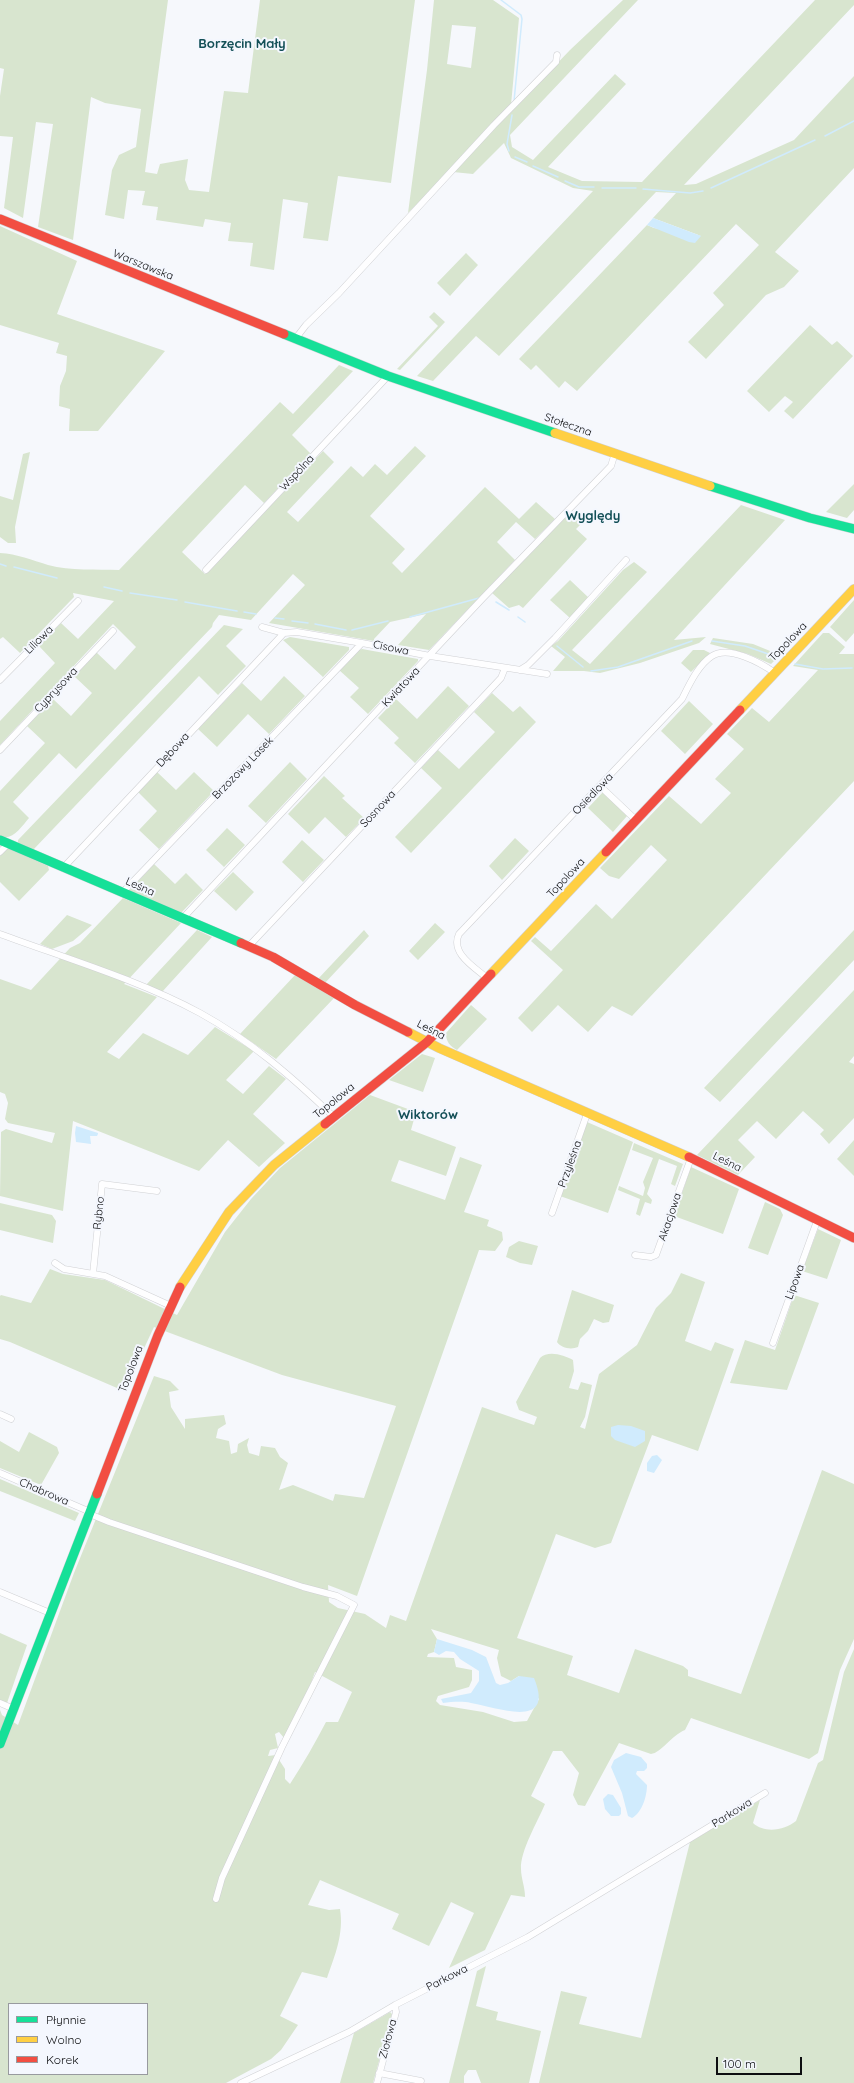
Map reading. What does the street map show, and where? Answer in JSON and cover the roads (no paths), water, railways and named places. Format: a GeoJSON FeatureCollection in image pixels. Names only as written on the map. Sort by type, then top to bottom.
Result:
{"type":"FeatureCollection","features":[{"type":"Feature","properties":{"kind":"street"},"geometry":{"type":"LineString","coordinates":[[296,338],[306,325],[349,282],[494,125],[556,62],[557,55]]}},
{"type":"Feature","properties":{"kind":"street","name":"Warszawska"},"geometry":{"type":"LineString","coordinates":[[0,219],[279,331]]}},
{"type":"Feature","properties":{"kind":"street","name":"Stołeczna"},"geometry":{"type":"LineString","coordinates":[[279,331],[388,376],[784,511],[854,529]]}},
{"type":"Feature","properties":{"kind":"street","name":"Wspólna"},"geometry":{"type":"LineString","coordinates":[[206,570],[388,376]]}},
{"type":"Feature","properties":{"kind":"street","name":"Kwiatowa"},"geometry":{"type":"LineString","coordinates":[[182,919],[483,598],[610,466],[615,453]]}},
{"type":"Feature","properties":{"kind":"street"},"geometry":{"type":"LineString","coordinates":[[520,670],[528,665],[556,638],[626,560]]}},
{"type":"Feature","properties":{"kind":"street","name":"Topolowa"},"geometry":{"type":"LineString","coordinates":[[0,1744],[88,1511],[171,1306],[180,1288],[229,1212],[274,1165],[427,1042],[637,821],[854,589]]}},
{"type":"Feature","properties":{"kind":"street","name":"Liliowa"},"geometry":{"type":"LineString","coordinates":[[0,680],[78,601]]}},
{"type":"Feature","properties":{"kind":"street","name":"Cisowa"},"geometry":{"type":"LineString","coordinates":[[262,628],[284,633],[297,632],[430,656],[547,674]]}},
{"type":"Feature","properties":{"kind":"street","name":"Cyprysowa"},"geometry":{"type":"LineString","coordinates":[[0,750],[113,631]]}},
{"type":"Feature","properties":{"kind":"street","name":"Dębowa"},"geometry":{"type":"LineString","coordinates":[[63,868],[284,633]]}},
{"type":"Feature","properties":{"kind":"street","name":"Brzozowy Lasek"},"geometry":{"type":"LineString","coordinates":[[122,893],[362,643]]}},
{"type":"Feature","properties":{"kind":"street","name":"Osiedlowa"},"geometry":{"type":"LineString","coordinates":[[487,978],[458,951],[456,940],[459,934],[682,699],[692,681],[713,655],[722,653],[737,654],[758,661],[775,673]]}},
{"type":"Feature","properties":{"kind":"street","name":"Sosnowa"},"geometry":{"type":"LineString","coordinates":[[248,947],[501,678],[505,668]]}},
{"type":"Feature","properties":{"kind":"street"},"geometry":{"type":"LineString","coordinates":[[600,786],[637,821]]}},
{"type":"Feature","properties":{"kind":"street"},"geometry":{"type":"LineString","coordinates":[[0,852],[4,842]]}},
{"type":"Feature","properties":{"kind":"street","name":"Leśna"},"geometry":{"type":"LineString","coordinates":[[4,842],[274,957],[355,1005],[427,1042],[587,1114],[691,1158],[854,1238]]}},
{"type":"Feature","properties":{"kind":"street"},"geometry":{"type":"LineString","coordinates":[[0,934],[144,988],[200,1013],[275,1062],[334,1117]]}},
{"type":"Feature","properties":{"kind":"street","name":"Przyleśna"},"geometry":{"type":"LineString","coordinates":[[552,1213],[587,1114]]}},
{"type":"Feature","properties":{"kind":"street","name":"Akacjowa"},"geometry":{"type":"LineString","coordinates":[[635,1255],[651,1257],[656,1255],[691,1158]]}},
{"type":"Feature","properties":{"kind":"street","name":"Rybno"},"geometry":{"type":"LineString","coordinates":[[93,1274],[102,1184],[157,1191]]}},
{"type":"Feature","properties":{"kind":"street","name":"Lipowa"},"geometry":{"type":"LineString","coordinates":[[773,1343],[817,1221]]}},
{"type":"Feature","properties":{"kind":"street"},"geometry":{"type":"LineString","coordinates":[[55,1263],[64,1269],[105,1276],[171,1306]]}},
{"type":"Feature","properties":{"kind":"street"},"geometry":{"type":"LineString","coordinates":[[0,1414],[11,1419]]}},
{"type":"Feature","properties":{"kind":"street","name":"Chabrowa"},"geometry":{"type":"LineString","coordinates":[[0,1473],[88,1511],[92,1515],[109,1522],[303,1587],[338,1596],[354,1605],[282,1747],[222,1878],[216,1899]]}},
{"type":"Feature","properties":{"kind":"street"},"geometry":{"type":"LineString","coordinates":[[0,1592],[50,1613]]}},
{"type":"Feature","properties":{"kind":"street"},"geometry":{"type":"LineString","coordinates":[[0,1703],[14,1709]]}},
{"type":"Feature","properties":{"kind":"street","name":"Parkowa"},"geometry":{"type":"LineString","coordinates":[[241,2083],[349,2032],[395,2005],[528,1937],[660,1859],[765,1793]]}},
{"type":"Feature","properties":{"kind":"street","name":"Ziołowa"},"geometry":{"type":"LineString","coordinates":[[377,2083],[396,2012],[395,2005]]}},
{"type":"Feature","properties":{"kind":"street","name":"Ziołowa"},"geometry":{"type":"LineString","coordinates":[[379,2073],[421,2081]]}},
{"type":"Feature","properties":{"kind":"water"},"geometry":{"type":"Polygon","coordinates":[[[653,218],[701,236],[695,243],[689,242],[647,225],[653,218]]]}},
{"type":"Feature","properties":{"kind":"water"},"geometry":{"type":"Polygon","coordinates":[[[76,1126],[98,1133],[97,1136],[90,1136],[91,1144],[76,1142],[76,1126]]]}},
{"type":"Feature","properties":{"kind":"water"},"geometry":{"type":"Polygon","coordinates":[[[618,1425],[631,1426],[645,1431],[645,1441],[635,1447],[615,1440],[611,1436],[611,1427],[618,1425]]]}},
{"type":"Feature","properties":{"kind":"water"},"geometry":{"type":"Polygon","coordinates":[[[657,1455],[662,1460],[654,1473],[647,1471],[647,1463],[652,1456],[657,1455]]]}},
{"type":"Feature","properties":{"kind":"water"},"geometry":{"type":"Polygon","coordinates":[[[437,1639],[472,1650],[486,1657],[496,1683],[500,1685],[508,1683],[519,1676],[534,1678],[539,1694],[537,1705],[530,1710],[520,1712],[508,1711],[468,1702],[443,1703],[441,1699],[471,1693],[479,1681],[479,1671],[460,1659],[454,1652],[446,1651],[439,1655],[434,1652],[437,1639]]]}},
{"type":"Feature","properties":{"kind":"water"},"geometry":{"type":"Polygon","coordinates":[[[626,1753],[641,1757],[647,1764],[647,1768],[644,1771],[637,1771],[636,1774],[647,1785],[647,1789],[645,1799],[639,1812],[632,1818],[628,1816],[622,1793],[611,1767],[614,1760],[626,1753]]]}},
{"type":"Feature","properties":{"kind":"water"},"geometry":{"type":"Polygon","coordinates":[[[608,1794],[613,1795],[621,1808],[621,1814],[619,1816],[611,1816],[605,1809],[603,1799],[608,1794]]]}},
{"type":"Feature","properties":{"kind":"waterway"},"geometry":{"type":"LineString","coordinates":[[501,0],[521,15],[522,19],[514,101]]}},
{"type":"Feature","properties":{"kind":"waterway"},"geometry":{"type":"LineString","coordinates":[[509,151],[507,144],[512,115]]}},
{"type":"Feature","properties":{"kind":"waterway"},"geometry":{"type":"LineString","coordinates":[[825,136],[854,121]]}},
{"type":"Feature","properties":{"kind":"waterway"},"geometry":{"type":"LineString","coordinates":[[711,188],[815,140]]}},
{"type":"Feature","properties":{"kind":"waterway"},"geometry":{"type":"LineString","coordinates":[[515,157],[527,162]]}},
{"type":"Feature","properties":{"kind":"waterway"},"geometry":{"type":"LineString","coordinates":[[533,166],[558,177]]}},
{"type":"Feature","properties":{"kind":"waterway"},"geometry":{"type":"LineString","coordinates":[[565,181],[579,187],[594,187]]}},
{"type":"Feature","properties":{"kind":"waterway"},"geometry":{"type":"LineString","coordinates":[[602,188],[636,188]]}},
{"type":"Feature","properties":{"kind":"waterway"},"geometry":{"type":"LineString","coordinates":[[643,189],[690,193],[703,191]]}},
{"type":"Feature","properties":{"kind":"waterway"},"geometry":{"type":"LineString","coordinates":[[0,564],[6,566]]}},
{"type":"Feature","properties":{"kind":"waterway"},"geometry":{"type":"LineString","coordinates":[[14,567],[57,578]]}},
{"type":"Feature","properties":{"kind":"waterway"},"geometry":{"type":"LineString","coordinates":[[104,587],[122,591]]}},
{"type":"Feature","properties":{"kind":"waterway"},"geometry":{"type":"LineString","coordinates":[[130,593],[177,600]]}},
{"type":"Feature","properties":{"kind":"waterway"},"geometry":{"type":"LineString","coordinates":[[410,617],[479,598]]}},
{"type":"Feature","properties":{"kind":"waterway"},"geometry":{"type":"LineString","coordinates":[[185,602],[237,611]]}},
{"type":"Feature","properties":{"kind":"waterway"},"geometry":{"type":"LineString","coordinates":[[496,602],[509,610]]}},
{"type":"Feature","properties":{"kind":"waterway"},"geometry":{"type":"LineString","coordinates":[[244,612],[256,614]]}},
{"type":"Feature","properties":{"kind":"waterway"},"geometry":{"type":"LineString","coordinates":[[518,617],[525,622]]}},
{"type":"Feature","properties":{"kind":"waterway"},"geometry":{"type":"LineString","coordinates":[[275,618],[284,619]]}},
{"type":"Feature","properties":{"kind":"waterway"},"geometry":{"type":"LineString","coordinates":[[292,621],[308,623]]}},
{"type":"Feature","properties":{"kind":"waterway"},"geometry":{"type":"LineString","coordinates":[[352,630],[388,621]]}},
{"type":"Feature","properties":{"kind":"waterway"},"geometry":{"type":"LineString","coordinates":[[315,624],[346,630]]}},
{"type":"Feature","properties":{"kind":"waterway"},"geometry":{"type":"LineString","coordinates":[[591,671],[618,667],[692,641]]}},
{"type":"Feature","properties":{"kind":"waterway"},"geometry":{"type":"LineString","coordinates":[[712,641],[745,646],[777,657]]}},
{"type":"Feature","properties":{"kind":"waterway"},"geometry":{"type":"LineString","coordinates":[[557,646],[583,667]]}},
{"type":"Feature","properties":{"kind":"waterway"},"geometry":{"type":"LineString","coordinates":[[795,664],[823,669],[852,668]]}},
{"type":"Feature","properties":{"kind":"district","name":"Borzęcin Mały"},"geometry":{"type":"Point","coordinates":[242,44]}},
{"type":"Feature","properties":{"kind":"district","name":"Wyględy"},"geometry":{"type":"Point","coordinates":[593,516]}},
{"type":"Feature","properties":{"kind":"district","name":"Wiktorów"},"geometry":{"type":"Point","coordinates":[428,1115]}}]}
